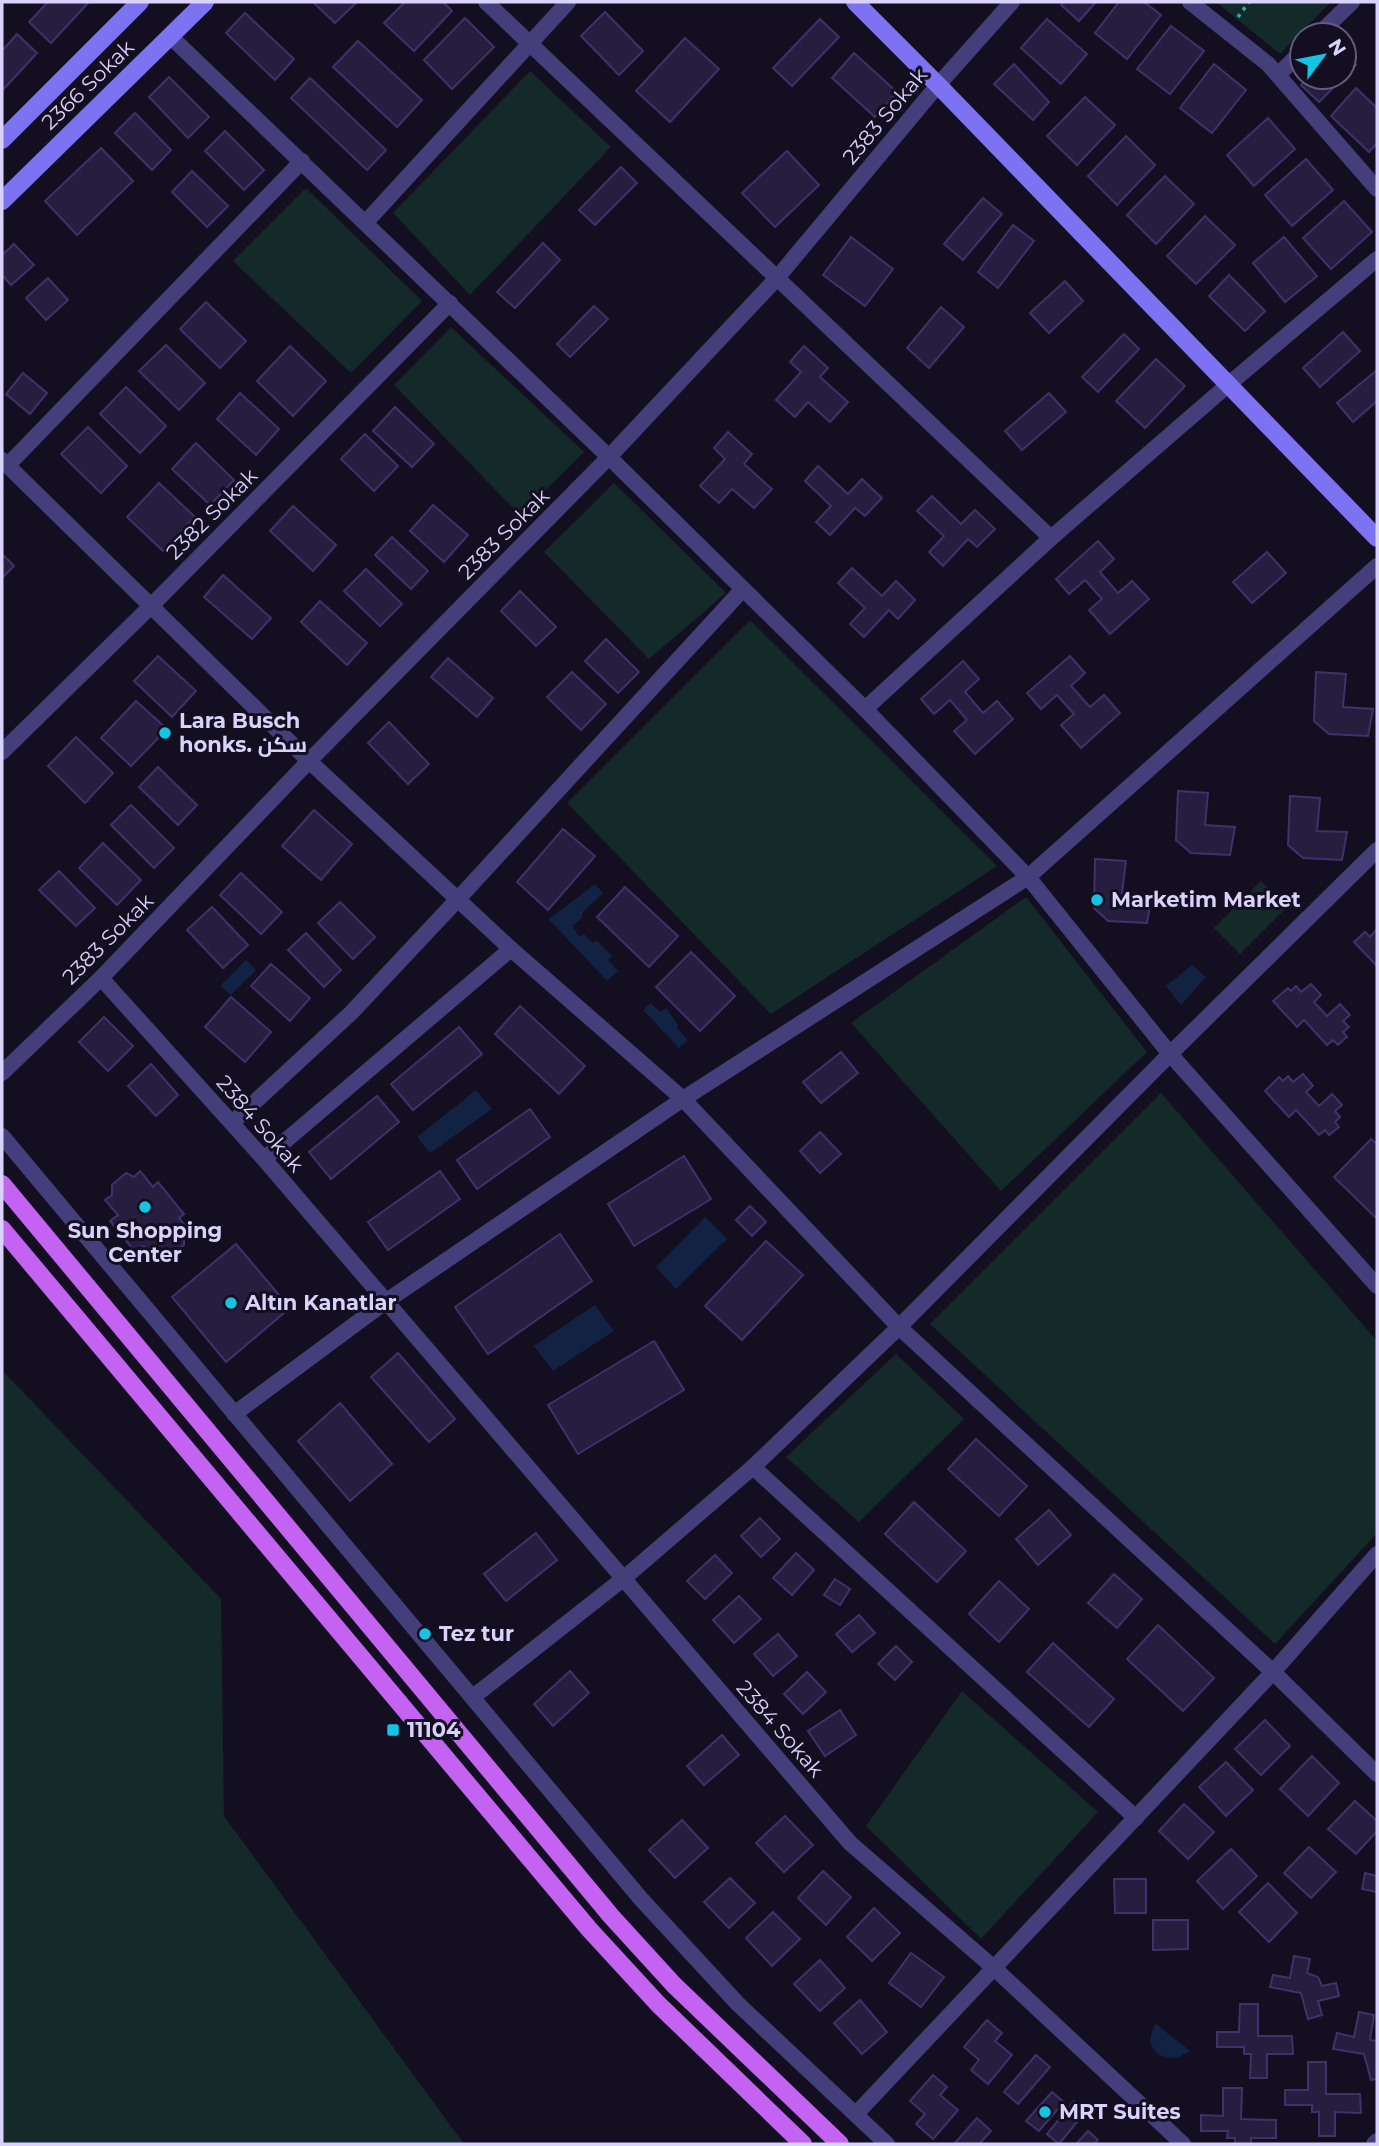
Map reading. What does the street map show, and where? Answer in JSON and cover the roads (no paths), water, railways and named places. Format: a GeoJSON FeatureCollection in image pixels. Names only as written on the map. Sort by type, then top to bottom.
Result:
{"type":"FeatureCollection","features":[{"type":"Feature","properties":{"kind":"main road"},"geometry":{"type":"LineString","coordinates":[[2,1184],[611,1916],[674,1985],[840,2144]]}},
{"type":"Feature","properties":{"kind":"main road"},"geometry":{"type":"LineString","coordinates":[[2,1229],[589,1929],[659,2004],[803,2144]]}},
{"type":"Feature","properties":{"kind":"street","name":"2366 Sokak"},"geometry":{"type":"LineString","coordinates":[[2,201],[205,2]]}},
{"type":"Feature","properties":{"kind":"street"},"geometry":{"type":"LineString","coordinates":[[486,2],[1051,538]]}},
{"type":"Feature","properties":{"kind":"street"},"geometry":{"type":"LineString","coordinates":[[366,222],[568,2]]}},
{"type":"Feature","properties":{"kind":"street"},"geometry":{"type":"LineString","coordinates":[[855,2],[939,85],[1377,538]]}},
{"type":"Feature","properties":{"kind":"street","name":"2383 Sokak"},"geometry":{"type":"LineString","coordinates":[[2,1073],[101,978],[309,761],[609,457],[777,278],[1012,2]]}},
{"type":"Feature","properties":{"kind":"street"},"geometry":{"type":"LineString","coordinates":[[1190,2],[1268,64],[1377,189]]}},
{"type":"Feature","properties":{"kind":"street"},"geometry":{"type":"LineString","coordinates":[[1332,21],[1352,2]]}},
{"type":"Feature","properties":{"kind":"street","name":"2366 Sokak"},"geometry":{"type":"LineString","coordinates":[[2,140],[137,3]]}},
{"type":"Feature","properties":{"kind":"street"},"geometry":{"type":"LineString","coordinates":[[171,37],[609,457],[865,709],[1028,877],[1170,1054],[1377,1286]]}},
{"type":"Feature","properties":{"kind":"street"},"geometry":{"type":"LineString","coordinates":[[1278,75],[1288,65]]}},
{"type":"Feature","properties":{"kind":"street"},"geometry":{"type":"LineString","coordinates":[[302,161],[5,462],[309,761],[511,949],[683,1099],[899,1327],[1273,1672],[1377,1774]]}},
{"type":"Feature","properties":{"kind":"street"},"geometry":{"type":"LineString","coordinates":[[865,709],[1051,538],[1377,259]]}},
{"type":"Feature","properties":{"kind":"street","name":"2382 Sokak"},"geometry":{"type":"LineString","coordinates":[[3,748],[151,606],[450,303]]}},
{"type":"Feature","properties":{"kind":"street"},"geometry":{"type":"LineString","coordinates":[[234,1414],[385,1301],[683,1099],[1028,877],[1377,566]]}},
{"type":"Feature","properties":{"kind":"street"},"geometry":{"type":"LineString","coordinates":[[232,1123],[351,1013],[743,589]]}},
{"type":"Feature","properties":{"kind":"street"},"geometry":{"type":"LineString","coordinates":[[473,1697],[624,1579],[753,1467],[899,1327],[1170,1054],[1377,851]]}},
{"type":"Feature","properties":{"kind":"street"},"geometry":{"type":"LineString","coordinates":[[264,1159],[511,949]]}},
{"type":"Feature","properties":{"kind":"street","name":"2384 Sokak"},"geometry":{"type":"LineString","coordinates":[[101,978],[264,1159],[850,1843],[994,1968],[1183,2144]]}},
{"type":"Feature","properties":{"kind":"street"},"geometry":{"type":"LineString","coordinates":[[2,1136],[641,1899],[738,2004],[887,2144]]}},
{"type":"Feature","properties":{"kind":"street"},"geometry":{"type":"LineString","coordinates":[[753,1467],[1136,1818]]}},
{"type":"Feature","properties":{"kind":"street"},"geometry":{"type":"LineString","coordinates":[[856,2114],[1273,1672],[1377,1554]]}},
{"type":"Feature","properties":{"kind":"water"},"geometry":{"type":"Polygon","coordinates":[[[595,884],[603,893],[572,926],[579,936],[584,934],[593,943],[596,940],[612,956],[608,960],[618,971],[607,981],[549,919],[595,884]]]}},
{"type":"Feature","properties":{"kind":"water"},"geometry":{"type":"Polygon","coordinates":[[[246,960],[256,970],[231,995],[220,986],[246,960]]]}},
{"type":"Feature","properties":{"kind":"water"},"geometry":{"type":"Polygon","coordinates":[[[1192,965],[1206,977],[1181,1005],[1166,986],[1192,965]]]}},
{"type":"Feature","properties":{"kind":"water"},"geometry":{"type":"Polygon","coordinates":[[[651,1003],[660,1012],[666,1008],[678,1025],[677,1028],[688,1040],[679,1048],[643,1010],[651,1003]]]}},
{"type":"Feature","properties":{"kind":"water"},"geometry":{"type":"Polygon","coordinates":[[[476,1090],[492,1109],[430,1153],[417,1137],[476,1090]]]}},
{"type":"Feature","properties":{"kind":"water"},"geometry":{"type":"Polygon","coordinates":[[[705,1217],[727,1239],[676,1289],[656,1267],[705,1217]]]}},
{"type":"Feature","properties":{"kind":"water"},"geometry":{"type":"Polygon","coordinates":[[[595,1305],[614,1331],[553,1371],[534,1346],[595,1305]]]}},
{"type":"Feature","properties":{"kind":"water"},"geometry":{"type":"Polygon","coordinates":[[[1156,2024],[1190,2051],[1172,2058],[1157,2053],[1151,2041],[1156,2024]]]}},
{"type":"Feature","properties":{"kind":"place","name":"Lara Busch honks. سكن"},"geometry":{"type":"Point","coordinates":[165,733]}},
{"type":"Feature","properties":{"kind":"place","name":"Marketim Market"},"geometry":{"type":"Point","coordinates":[1097,900]}},
{"type":"Feature","properties":{"kind":"place","name":"Sun Shopping Center"},"geometry":{"type":"Point","coordinates":[145,1207]}},
{"type":"Feature","properties":{"kind":"place","name":"Altın Kanatlar"},"geometry":{"type":"Point","coordinates":[231,1303]}},
{"type":"Feature","properties":{"kind":"place","name":"Tez tur"},"geometry":{"type":"Point","coordinates":[425,1634]}},
{"type":"Feature","properties":{"kind":"place","name":"11104"},"geometry":{"type":"Point","coordinates":[393,1730]}},
{"type":"Feature","properties":{"kind":"place","name":"MRT Suites"},"geometry":{"type":"Point","coordinates":[1045,2112]}}]}
